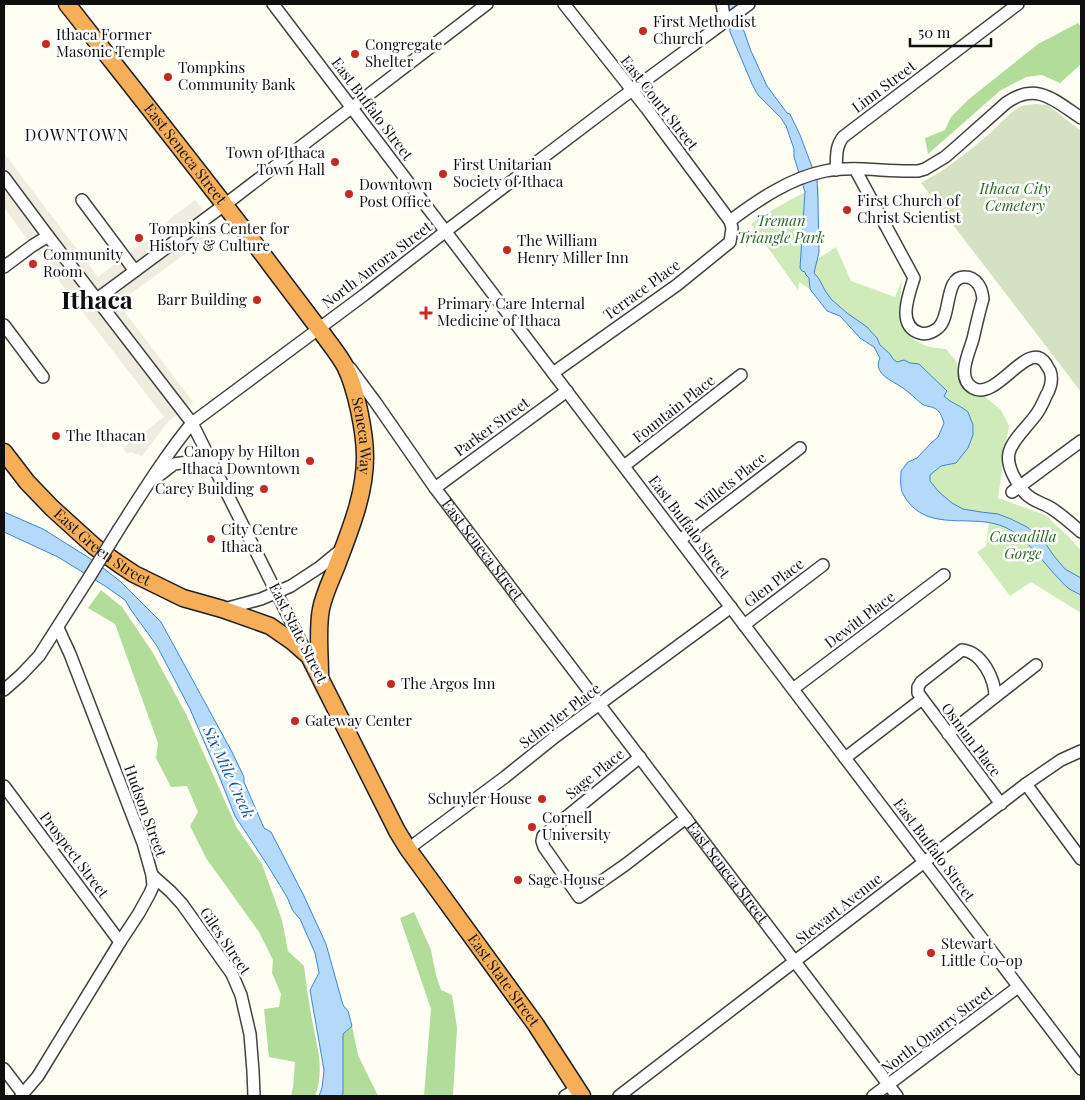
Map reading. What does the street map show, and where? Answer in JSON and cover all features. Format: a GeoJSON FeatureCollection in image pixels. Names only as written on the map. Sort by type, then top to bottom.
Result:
{"type":"FeatureCollection","features":[{"type":"Feature","properties":{"kind":"highway","name":"East Seneca Street"},"geometry":{"type":"LineString","coordinates":[[67,4],[319,328],[337,354]]}},
{"type":"Feature","properties":{"kind":"highway","name":"Seneca Way"},"geometry":{"type":"LineString","coordinates":[[320,678],[319,633],[321,609],[354,521],[363,487],[366,457],[362,421],[354,389],[345,366],[337,354]]}},
{"type":"Feature","properties":{"kind":"highway","name":"East Green Street"},"geometry":{"type":"LineString","coordinates":[[4,452],[27,482],[52,508],[95,547],[119,564],[134,574],[182,598],[270,626],[293,642],[308,656]]}},
{"type":"Feature","properties":{"kind":"highway","name":"East State Street"},"geometry":{"type":"LineString","coordinates":[[308,656],[397,831],[422,870],[536,1025],[575,1094]]}},
{"type":"Feature","properties":{"kind":"street","name":"East Buffalo Street"},"geometry":{"type":"LineString","coordinates":[[274,4],[1081,1069]]}},
{"type":"Feature","properties":{"kind":"street"},"geometry":{"type":"LineString","coordinates":[[97,299],[224,205],[487,4]]}},
{"type":"Feature","properties":{"kind":"street","name":"East Court Street"},"geometry":{"type":"LineString","coordinates":[[564,4],[647,109],[730,221]]}},
{"type":"Feature","properties":{"kind":"street"},"geometry":{"type":"LineString","coordinates":[[722,4],[725,22]]}},
{"type":"Feature","properties":{"kind":"street","name":"Linn Street"},"geometry":{"type":"LineString","coordinates":[[836,170],[838,144],[843,137],[1018,4]]}},
{"type":"Feature","properties":{"kind":"street","name":"North Aurora Street"},"geometry":{"type":"LineString","coordinates":[[4,690],[39,656],[147,486],[192,423],[364,296],[446,231],[744,7]]}},
{"type":"Feature","properties":{"kind":"street"},"geometry":{"type":"LineString","coordinates":[[730,221],[777,190],[798,179],[818,173],[856,169],[909,171],[925,169],[960,144],[1006,103],[1014,97],[1023,94],[1041,94],[1054,100],[1081,118]]}},
{"type":"Feature","properties":{"kind":"street"},"geometry":{"type":"LineString","coordinates":[[856,169],[914,278],[906,304],[910,326],[924,334],[937,329],[946,317],[954,282],[960,277],[968,277],[979,286],[983,299],[964,372],[970,386],[975,390],[983,390],[993,386],[1025,361],[1032,358],[1039,357],[1050,370],[1049,392],[1035,416],[1012,444],[1008,463],[1016,490],[1059,513],[1081,532]]}},
{"type":"Feature","properties":{"kind":"street","name":"East State Street"},"geometry":{"type":"LineString","coordinates":[[4,177],[192,423],[308,656]]}},
{"type":"Feature","properties":{"kind":"street"},"geometry":{"type":"LineString","coordinates":[[82,200],[135,271]]}},
{"type":"Feature","properties":{"kind":"street","name":"Terrace Place"},"geometry":{"type":"LineString","coordinates":[[553,373],[677,285],[730,242],[732,228],[730,221]]}},
{"type":"Feature","properties":{"kind":"street"},"geometry":{"type":"LineString","coordinates":[[4,267],[48,236]]}},
{"type":"Feature","properties":{"kind":"street"},"geometry":{"type":"LineString","coordinates":[[4,325],[43,377]]}},
{"type":"Feature","properties":{"kind":"street","name":"East Seneca Street"},"geometry":{"type":"LineString","coordinates":[[337,354],[353,371],[435,488],[897,1096]]}},
{"type":"Feature","properties":{"kind":"street","name":"Fountain Place"},"geometry":{"type":"LineString","coordinates":[[624,466],[741,375]]}},
{"type":"Feature","properties":{"kind":"street","name":"Parker Street"},"geometry":{"type":"LineString","coordinates":[[435,488],[567,391]]}},
{"type":"Feature","properties":{"kind":"street"},"geometry":{"type":"LineString","coordinates":[[1016,490],[1081,441]]}},
{"type":"Feature","properties":{"kind":"street","name":"Willets Place"},"geometry":{"type":"LineString","coordinates":[[680,540],[800,448]]}},
{"type":"Feature","properties":{"kind":"street"},"geometry":{"type":"LineString","coordinates":[[147,486],[174,464],[212,461]]}},
{"type":"Feature","properties":{"kind":"street","name":"Seneca Way"},"geometry":{"type":"LineString","coordinates":[[276,592],[291,586],[320,567],[343,548]]}},
{"type":"Feature","properties":{"kind":"street","name":"Glen Place"},"geometry":{"type":"LineString","coordinates":[[744,625],[823,565]]}},
{"type":"Feature","properties":{"kind":"street","name":"Dewitt Place"},"geometry":{"type":"LineString","coordinates":[[793,690],[944,574]]}},
{"type":"Feature","properties":{"kind":"street"},"geometry":{"type":"LineString","coordinates":[[222,610],[261,599],[276,592]]}},
{"type":"Feature","properties":{"kind":"street","name":"Schuyler Place"},"geometry":{"type":"LineString","coordinates":[[408,849],[505,777],[556,736],[731,607]]}},
{"type":"Feature","properties":{"kind":"street","name":"Hudson Street"},"geometry":{"type":"LineString","coordinates":[[22,1095],[38,1076],[139,913],[153,886],[152,875],[143,843],[70,654],[58,628]]}},
{"type":"Feature","properties":{"kind":"street"},"geometry":{"type":"LineString","coordinates":[[922,699],[918,693],[918,687],[921,682],[962,650],[975,655],[984,665],[991,675],[995,687],[995,697]]}},
{"type":"Feature","properties":{"kind":"street"},"geometry":{"type":"LineString","coordinates":[[948,734],[1036,665]]}},
{"type":"Feature","properties":{"kind":"street","name":"Osmun Place"},"geometry":{"type":"LineString","coordinates":[[845,758],[922,699],[1001,804]]}},
{"type":"Feature","properties":{"kind":"street","name":"Stewart Avenue"},"geometry":{"type":"LineString","coordinates":[[619,1096],[1026,784],[1061,760],[1081,752]]}},
{"type":"Feature","properties":{"kind":"street","name":"Sage Place"},"geometry":{"type":"LineString","coordinates":[[640,757],[543,836],[544,847],[579,898],[686,818]]}},
{"type":"Feature","properties":{"kind":"street"},"geometry":{"type":"LineString","coordinates":[[1026,784],[1081,859]]}},
{"type":"Feature","properties":{"kind":"street","name":"Prospect Street"},"geometry":{"type":"LineString","coordinates":[[4,786],[120,942]]}},
{"type":"Feature","properties":{"kind":"street","name":"Giles Street"},"geometry":{"type":"LineString","coordinates":[[152,875],[182,904],[232,974],[240,995],[250,1034],[254,1096]]}},
{"type":"Feature","properties":{"kind":"street","name":"North Quarry Street"},"geometry":{"type":"LineString","coordinates":[[873,1096],[1018,987]]}},
{"type":"Feature","properties":{"kind":"street"},"geometry":{"type":"LineString","coordinates":[[4,1069],[22,1095]]}},
{"type":"Feature","properties":{"kind":"green space"},"geometry":{"type":"Polygon","coordinates":[[[1078,23],[1081,27],[1081,64],[1060,83],[1042,75],[1026,77],[1001,90],[928,154],[925,138],[945,130],[951,117],[969,99],[1038,44],[1078,23]]]}},
{"type":"Feature","properties":{"kind":"green space","name":"Ithaca City Cemetery"},"geometry":{"type":"Polygon","coordinates":[[[1048,105],[1081,131],[1081,392],[921,183],[969,151],[1012,112],[1021,106],[1048,105]]]}},
{"type":"Feature","properties":{"kind":"green space","name":"Cascadilla Gorge"},"geometry":{"type":"Polygon","coordinates":[[[819,186],[817,238],[810,264],[836,247],[851,281],[895,297],[902,280],[900,308],[903,325],[907,332],[913,339],[925,345],[946,349],[956,361],[960,376],[1001,410],[1009,426],[998,498],[1045,515],[1081,551],[1081,613],[1031,582],[1010,596],[977,552],[986,546],[989,521],[966,521],[914,497],[959,425],[867,336],[825,299],[799,282],[798,290],[751,224],[784,203],[819,186]]]}},
{"type":"Feature","properties":{"kind":"green space"},"geometry":{"type":"Polygon","coordinates":[[[101,590],[122,607],[153,653],[186,714],[237,828],[262,864],[282,920],[288,951],[304,966],[320,1067],[315,1096],[291,1096],[295,1062],[269,1057],[264,1009],[279,1007],[281,994],[272,973],[273,960],[259,932],[206,858],[190,826],[198,812],[187,786],[171,787],[156,758],[158,743],[115,624],[88,608],[101,590]]]}},
{"type":"Feature","properties":{"kind":"green space"},"geometry":{"type":"Polygon","coordinates":[[[414,912],[431,950],[441,990],[452,995],[457,1028],[453,1096],[424,1096],[431,1009],[400,918],[414,912]]]}},
{"type":"Feature","properties":{"kind":"green space"},"geometry":{"type":"Polygon","coordinates":[[[352,1026],[358,1055],[378,1096],[340,1096],[343,1094],[343,1034],[352,1026]]]}},
{"type":"Feature","properties":{"kind":"shaded area"},"geometry":{"type":"Polygon","coordinates":[[[4,153],[98,277],[195,200],[220,232],[189,251],[118,303],[193,402],[168,422],[142,456],[130,452],[127,454],[123,448],[164,417],[4,208],[4,153]]]}},
{"type":"Feature","properties":{"kind":"water"},"geometry":{"type":"Polygon","coordinates":[[[726,4],[738,4],[741,23],[751,51],[767,86],[787,113],[790,114],[817,180],[819,252],[814,273],[832,300],[867,327],[893,359],[897,362],[904,360],[919,364],[947,391],[944,396],[968,412],[973,425],[973,435],[968,448],[956,463],[941,466],[930,475],[930,481],[939,492],[963,509],[998,514],[1027,527],[1043,540],[1065,569],[1081,578],[1081,595],[1067,587],[1031,548],[1012,531],[986,522],[932,518],[920,512],[909,503],[902,493],[901,471],[908,462],[917,458],[938,437],[944,423],[943,419],[936,409],[925,406],[881,373],[878,364],[880,358],[874,347],[860,338],[840,316],[827,311],[810,289],[809,278],[800,268],[805,192],[794,157],[794,149],[786,126],[781,118],[758,95],[752,84],[730,32],[726,4]]]}},
{"type":"Feature","properties":{"kind":"water","name":"Six Mile Creek"},"geometry":{"type":"Polygon","coordinates":[[[4,512],[43,529],[94,561],[121,582],[161,622],[232,752],[264,828],[271,832],[326,944],[343,1005],[348,1011],[352,1026],[343,1034],[343,1094],[340,1096],[319,1096],[324,1070],[310,990],[319,973],[315,953],[300,919],[293,911],[287,897],[235,816],[190,709],[157,646],[125,600],[58,557],[4,532],[4,512]]]}},
{"type":"Feature","properties":{"kind":"place","name":"First Methodist Church"},"geometry":{"type":"Point","coordinates":[643,31]}},
{"type":"Feature","properties":{"kind":"place","name":"Ithaca Former Masonic Temple"},"geometry":{"type":"Point","coordinates":[46,44]}},
{"type":"Feature","properties":{"kind":"place","name":"Congregate Shelter"},"geometry":{"type":"Point","coordinates":[355,54]}},
{"type":"Feature","properties":{"kind":"place","name":"Tompkins Community Bank"},"geometry":{"type":"Point","coordinates":[168,77]}},
{"type":"Feature","properties":{"kind":"place","name":"Town of Ithaca Town Hall"},"geometry":{"type":"Point","coordinates":[335,162]}},
{"type":"Feature","properties":{"kind":"place","name":"First Unitarian Society of Ithaca"},"geometry":{"type":"Point","coordinates":[443,174]}},
{"type":"Feature","properties":{"kind":"place","name":"Downtown Post Office"},"geometry":{"type":"Point","coordinates":[349,194]}},
{"type":"Feature","properties":{"kind":"place","name":"First Church of Christ Scientist"},"geometry":{"type":"Point","coordinates":[847,210]}},
{"type":"Feature","properties":{"kind":"place","name":"Tompkins Center for History & Culture"},"geometry":{"type":"Point","coordinates":[139,238]}},
{"type":"Feature","properties":{"kind":"place","name":"The William Henry Miller Inn"},"geometry":{"type":"Point","coordinates":[507,250]}},
{"type":"Feature","properties":{"kind":"place","name":"Community Room"},"geometry":{"type":"Point","coordinates":[33,264]}},
{"type":"Feature","properties":{"kind":"place","name":"Barr Building"},"geometry":{"type":"Point","coordinates":[257,300]}},
{"type":"Feature","properties":{"kind":"place","name":"Primary Care Internal Medicine of Ithaca"},"geometry":{"type":"Point","coordinates":[426,313]}},
{"type":"Feature","properties":{"kind":"place","name":"The Ithacan"},"geometry":{"type":"Point","coordinates":[56,436]}},
{"type":"Feature","properties":{"kind":"place","name":"Canopy by Hilton Ithaca Downtown"},"geometry":{"type":"Point","coordinates":[310,461]}},
{"type":"Feature","properties":{"kind":"place","name":"Carey Building"},"geometry":{"type":"Point","coordinates":[264,489]}},
{"type":"Feature","properties":{"kind":"place","name":"City Centre Ithaca"},"geometry":{"type":"Point","coordinates":[211,539]}},
{"type":"Feature","properties":{"kind":"place","name":"The Argos Inn"},"geometry":{"type":"Point","coordinates":[391,684]}},
{"type":"Feature","properties":{"kind":"place","name":"Gateway Center"},"geometry":{"type":"Point","coordinates":[295,721]}},
{"type":"Feature","properties":{"kind":"place","name":"Schuyler House"},"geometry":{"type":"Point","coordinates":[542,799]}},
{"type":"Feature","properties":{"kind":"place","name":"Cornell University"},"geometry":{"type":"Point","coordinates":[532,827]}},
{"type":"Feature","properties":{"kind":"place","name":"Sage House"},"geometry":{"type":"Point","coordinates":[518,880]}},
{"type":"Feature","properties":{"kind":"place","name":"Stewart Little Co-op"},"geometry":{"type":"Point","coordinates":[931,953]}},
{"type":"Feature","properties":{"kind":"district","name":"DOWNTOWN"},"geometry":{"type":"Point","coordinates":[77,135]}},
{"type":"Feature","properties":{"kind":"district","name":"Ithaca"},"geometry":{"type":"Point","coordinates":[97,300]}},
{"type":"Feature","properties":{"kind":"park label","name":"Treman Triangle Park"},"geometry":{"type":"Point","coordinates":[781,230]}}]}
